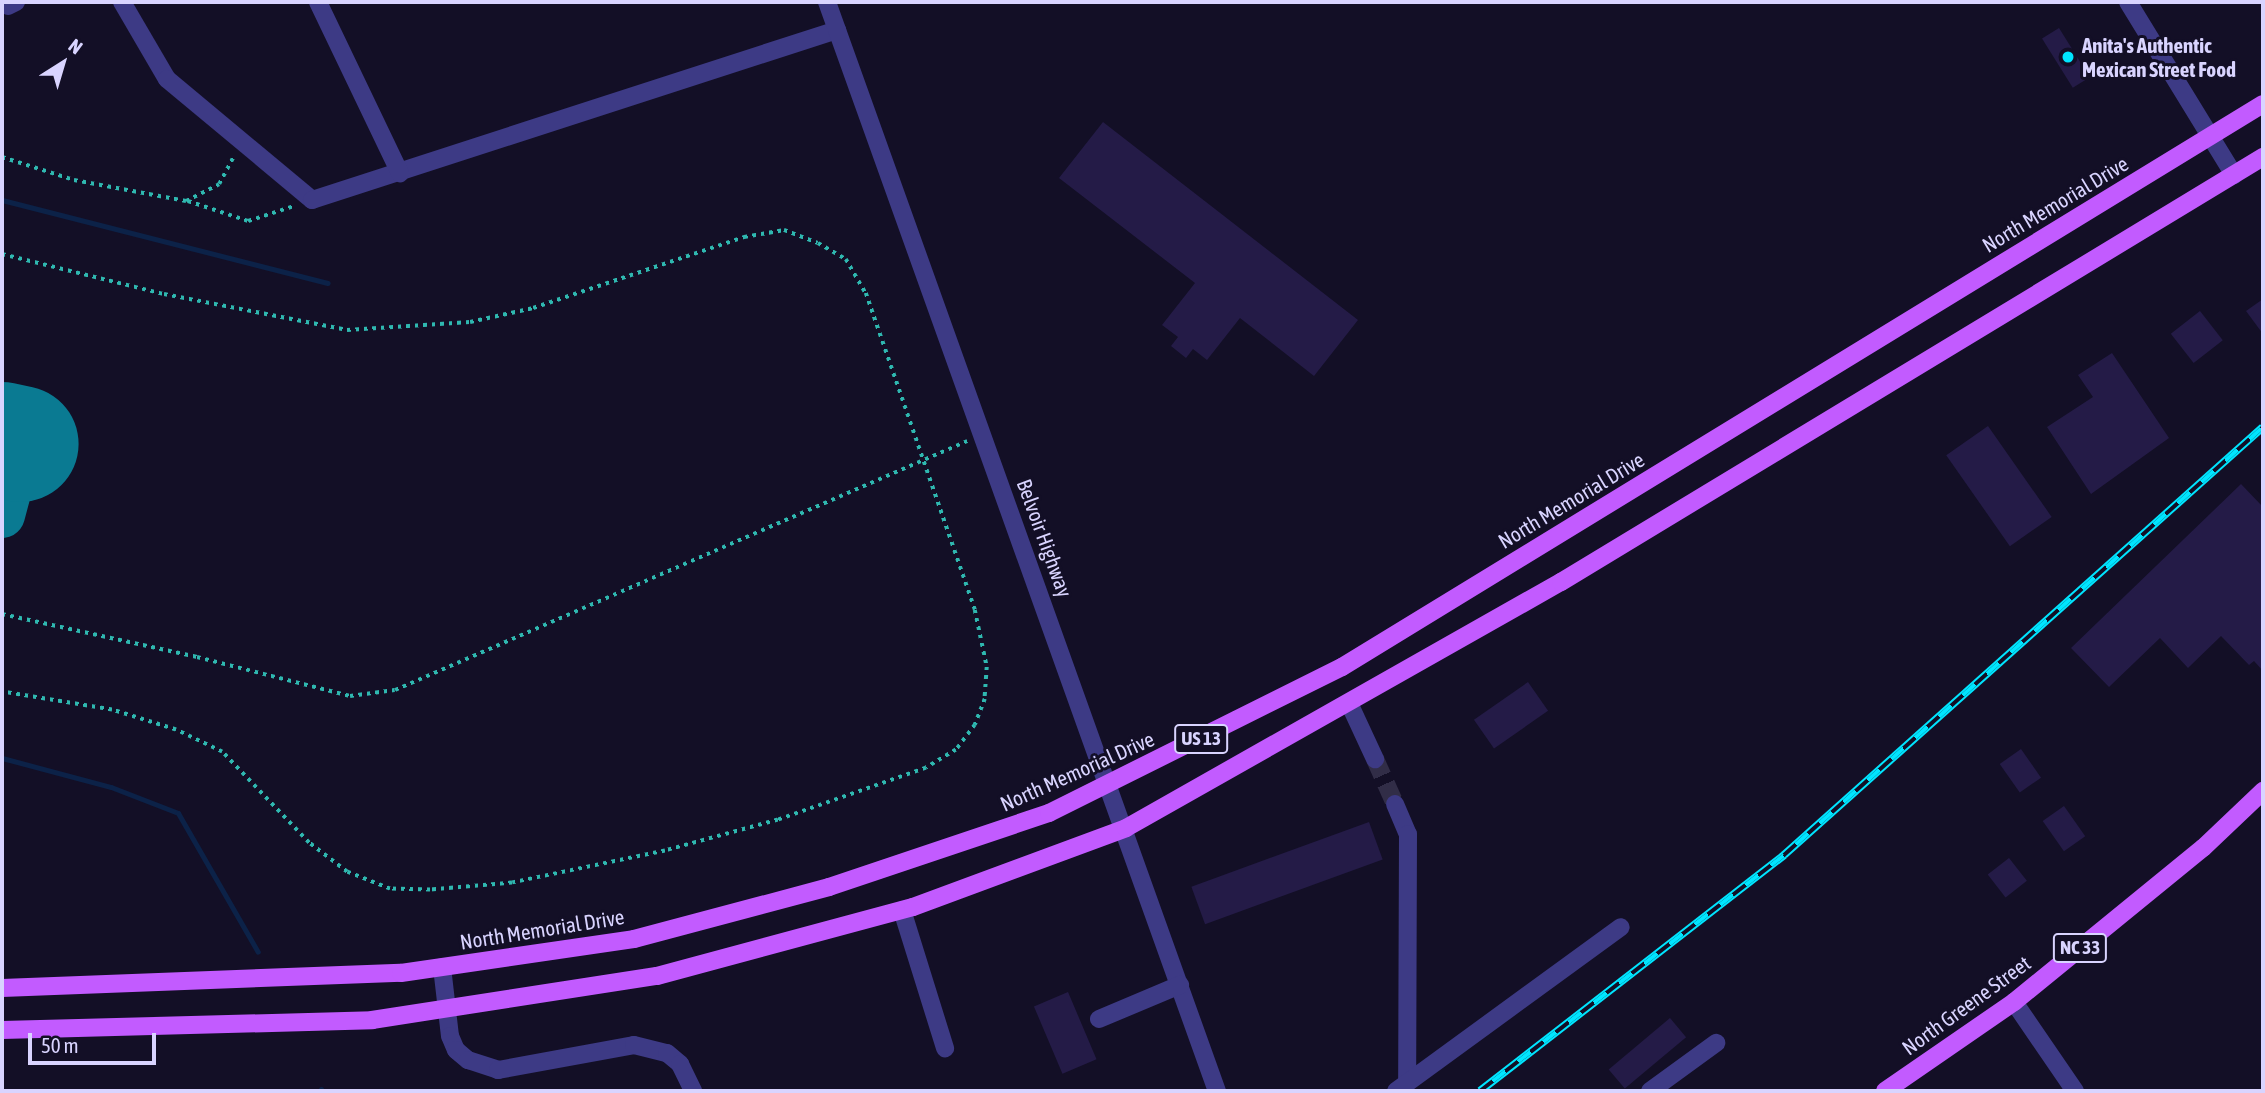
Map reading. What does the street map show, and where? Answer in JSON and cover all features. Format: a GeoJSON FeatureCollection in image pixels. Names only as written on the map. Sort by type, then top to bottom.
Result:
{"type":"FeatureCollection","features":[{"type":"Feature","properties":{"kind":"main road","name":"North Memorial Drive"},"geometry":{"type":"LineString","coordinates":[[2,988],[442,967],[634,939],[731,917],[939,853],[1049,813],[1342,667],[2263,103]]}},
{"type":"Feature","properties":{"kind":"main road","name":"US 13"},"geometry":{"type":"LineString","coordinates":[[2,1030],[372,1020],[657,976],[902,910],[1126,828],[1561,582],[2263,157]]}},
{"type":"Feature","properties":{"kind":"main road","name":"North Greene Street"},"geometry":{"type":"LineString","coordinates":[[1885,1091],[2014,1002],[2203,848],[2263,791]]}},
{"type":"Feature","properties":{"kind":"street"},"geometry":{"type":"LineString","coordinates":[[122,2],[167,79],[312,200],[837,30]]}},
{"type":"Feature","properties":{"kind":"street"},"geometry":{"type":"LineString","coordinates":[[318,2],[400,173]]}},
{"type":"Feature","properties":{"kind":"street","name":"Belvoir Highway"},"geometry":{"type":"LineString","coordinates":[[827,2],[1111,783],[1217,1091]]}},
{"type":"Feature","properties":{"kind":"street"},"geometry":{"type":"LineString","coordinates":[[2128,2],[2234,175]]}},
{"type":"Feature","properties":{"kind":"street"},"geometry":{"type":"LineString","coordinates":[[1349,702],[1375,759]]}},
{"type":"Feature","properties":{"kind":"street"},"geometry":{"type":"LineString","coordinates":[[1395,804],[1408,834],[1401,1087]]}},
{"type":"Feature","properties":{"kind":"street"},"geometry":{"type":"LineString","coordinates":[[902,910],[945,1048]]}},
{"type":"Feature","properties":{"kind":"street"},"geometry":{"type":"LineString","coordinates":[[1401,1087],[1621,927]]}},
{"type":"Feature","properties":{"kind":"street"},"geometry":{"type":"LineString","coordinates":[[442,967],[456,1050],[483,1066],[498,1070],[634,1045],[667,1053],[680,1064],[693,1091]]}},
{"type":"Feature","properties":{"kind":"street"},"geometry":{"type":"LineString","coordinates":[[1099,1019],[1180,985]]}},
{"type":"Feature","properties":{"kind":"street"},"geometry":{"type":"LineString","coordinates":[[2014,1002],[2075,1091]]}},
{"type":"Feature","properties":{"kind":"street"},"geometry":{"type":"LineString","coordinates":[[1650,1091],[1669,1086],[1716,1043]]}},
{"type":"Feature","properties":{"kind":"path"},"geometry":{"type":"LineString","coordinates":[[186,201],[219,184],[230,170],[236,136]]}},
{"type":"Feature","properties":{"kind":"path"},"geometry":{"type":"LineString","coordinates":[[2,157],[74,180],[186,201],[248,221],[312,200]]}},
{"type":"Feature","properties":{"kind":"path"},"geometry":{"type":"LineString","coordinates":[[2,254],[298,323],[347,330],[413,328],[533,308],[744,237],[784,230],[846,259],[866,293],[975,610],[987,667],[985,699],[975,725],[956,750],[926,768],[778,820],[664,851],[512,883],[390,889],[347,872],[309,843],[222,752],[176,730],[112,710],[2,692]]}},
{"type":"Feature","properties":{"kind":"path"},"geometry":{"type":"LineString","coordinates":[[2,614],[197,656],[350,696],[395,690],[982,434]]}},
{"type":"Feature","properties":{"kind":"building"},"geometry":{"type":"Polygon","coordinates":[[[2059,28],[2090,77],[2073,88],[2042,39],[2059,28]]]}},
{"type":"Feature","properties":{"kind":"building"},"geometry":{"type":"Polygon","coordinates":[[[1103,122],[1358,320],[1314,376],[1240,318],[1207,360],[1193,349],[1186,358],[1171,346],[1178,337],[1162,325],[1195,283],[1059,178],[1103,122]]]}},
{"type":"Feature","properties":{"kind":"building"},"geometry":{"type":"Polygon","coordinates":[[[2263,299],[2263,334],[2246,311],[2263,299]]]}},
{"type":"Feature","properties":{"kind":"building"},"geometry":{"type":"Polygon","coordinates":[[[2200,311],[2223,340],[2194,363],[2171,334],[2200,311]]]}},
{"type":"Feature","properties":{"kind":"building"},"geometry":{"type":"Polygon","coordinates":[[[2112,353],[2169,438],[2091,494],[2047,427],[2093,397],[2078,375],[2112,353]]]}},
{"type":"Feature","properties":{"kind":"building"},"geometry":{"type":"Polygon","coordinates":[[[1988,426],[2052,517],[2010,546],[1946,455],[1988,426]]]}},
{"type":"Feature","properties":{"kind":"building"},"geometry":{"type":"Polygon","coordinates":[[[2241,484],[2263,507],[2263,671],[2254,661],[2249,665],[2221,636],[2188,668],[2160,638],[2109,687],[2071,648],[2241,484]]]}},
{"type":"Feature","properties":{"kind":"building"},"geometry":{"type":"Polygon","coordinates":[[[1528,682],[1548,711],[1494,749],[1474,720],[1528,682]]]}},
{"type":"Feature","properties":{"kind":"building"},"geometry":{"type":"Polygon","coordinates":[[[2021,749],[2041,778],[2020,793],[2000,764],[2021,749]]]}},
{"type":"Feature","properties":{"kind":"building"},"geometry":{"type":"Polygon","coordinates":[[[2064,806],[2085,836],[2064,851],[2043,821],[2064,806]]]}},
{"type":"Feature","properties":{"kind":"building"},"geometry":{"type":"Polygon","coordinates":[[[1369,822],[1383,860],[1205,924],[1191,887],[1369,822]]]}},
{"type":"Feature","properties":{"kind":"building"},"geometry":{"type":"Polygon","coordinates":[[[2009,858],[2027,881],[2006,897],[1988,875],[2009,858]]]}},
{"type":"Feature","properties":{"kind":"building"},"geometry":{"type":"Polygon","coordinates":[[[1068,992],[1097,1059],[1062,1074],[1034,1006],[1068,992]]]}},
{"type":"Feature","properties":{"kind":"building"},"geometry":{"type":"Polygon","coordinates":[[[1670,1018],[1686,1037],[1625,1089],[1609,1069],[1670,1018]]]}},
{"type":"Feature","properties":{"kind":"waterway"},"geometry":{"type":"LineString","coordinates":[[2,200],[328,283]]}},
{"type":"Feature","properties":{"kind":"waterway"},"geometry":{"type":"LineString","coordinates":[[2,758],[111,787],[178,813],[258,952]]}},
{"type":"Feature","properties":{"kind":"taxiway"},"geometry":{"type":"LineString","coordinates":[[2,515],[21,444]]}},
{"type":"Feature","properties":{"kind":"runway"},"geometry":{"type":"LineString","coordinates":[[2,440],[21,444]]}},
{"type":"Feature","properties":{"kind":"tunnel"},"geometry":{"type":"LineString","coordinates":[[1375,759],[1395,804]]}},
{"type":"Feature","properties":{"kind":"railway"},"geometry":{"type":"LineString","coordinates":[[1480,1091],[1784,855],[2263,427]]}},
{"type":"Feature","properties":{"kind":"place","name":"Anita's Authentic Mexican Street Food"},"geometry":{"type":"Point","coordinates":[2068,57]}}]}
